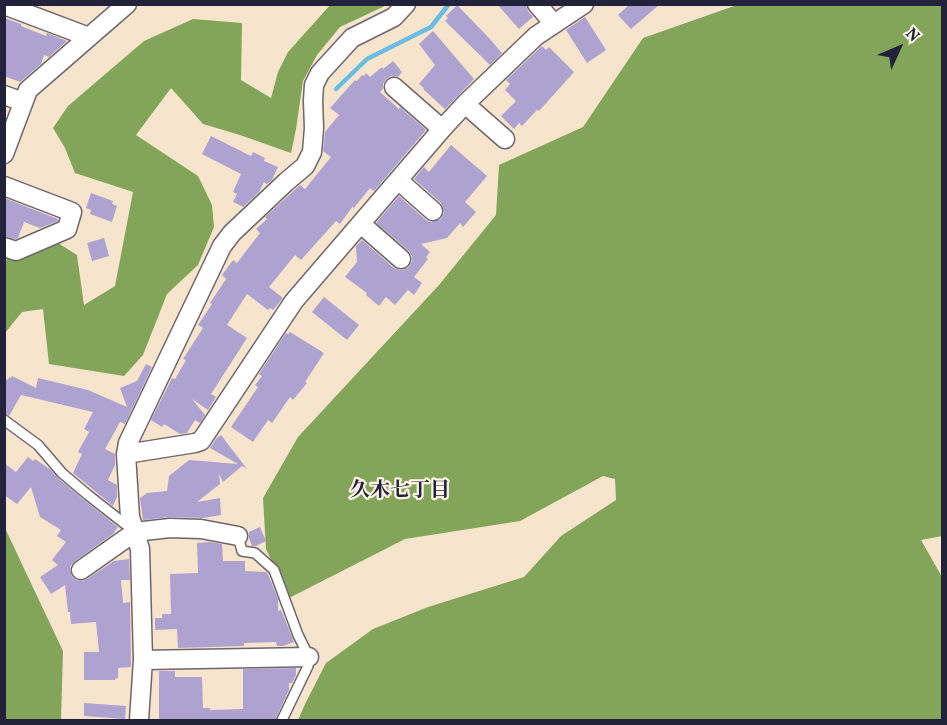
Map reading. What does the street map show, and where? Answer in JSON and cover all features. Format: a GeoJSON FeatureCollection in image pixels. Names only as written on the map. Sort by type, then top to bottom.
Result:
{"type":"FeatureCollection","features":[{"type":"Feature","properties":{"kind":"street"},"geometry":{"type":"LineString","coordinates":[[4,154],[28,90],[127,4]]}},
{"type":"Feature","properties":{"kind":"street"},"geometry":{"type":"LineString","coordinates":[[139,720],[143,660],[140,549],[130,517],[126,454],[128,443],[222,246],[232,233],[305,166],[312,152],[313,101],[315,85],[320,73],[352,39],[394,17],[406,4]]}},
{"type":"Feature","properties":{"kind":"street"},"geometry":{"type":"LineString","coordinates":[[537,4],[554,24]]}},
{"type":"Feature","properties":{"kind":"street"},"geometry":{"type":"LineString","coordinates":[[126,454],[201,441],[294,301],[442,129],[536,36],[584,4]]}},
{"type":"Feature","properties":{"kind":"street"},"geometry":{"type":"LineString","coordinates":[[4,5],[89,37]]}},
{"type":"Feature","properties":{"kind":"street"},"geometry":{"type":"LineString","coordinates":[[394,87],[442,129]]}},
{"type":"Feature","properties":{"kind":"street"},"geometry":{"type":"LineString","coordinates":[[4,95],[23,102]]}},
{"type":"Feature","properties":{"kind":"street"},"geometry":{"type":"LineString","coordinates":[[465,104],[505,139]]}},
{"type":"Feature","properties":{"kind":"street"},"geometry":{"type":"LineString","coordinates":[[398,180],[433,211]]}},
{"type":"Feature","properties":{"kind":"street"},"geometry":{"type":"LineString","coordinates":[[4,186],[72,212],[67,230],[16,251],[4,246]]}},
{"type":"Feature","properties":{"kind":"street"},"geometry":{"type":"LineString","coordinates":[[361,224],[401,259]]}},
{"type":"Feature","properties":{"kind":"street"},"geometry":{"type":"LineString","coordinates":[[81,570],[134,529],[201,529],[238,536]]}},
{"type":"Feature","properties":{"kind":"street"},"geometry":{"type":"LineString","coordinates":[[143,660],[309,657]]}},
{"type":"Feature","properties":{"kind":"lane"},"geometry":{"type":"LineString","coordinates":[[4,420],[38,445],[62,473],[88,495],[134,529]]}},
{"type":"Feature","properties":{"kind":"lane"},"geometry":{"type":"LineString","coordinates":[[238,536],[242,551],[255,553],[274,570],[298,635],[309,657],[308,666],[282,720]]}},
{"type":"Feature","properties":{"kind":"green space"},"geometry":{"type":"Polygon","coordinates":[[[331,4],[387,5],[340,27],[317,55],[303,81],[291,153],[203,124],[171,88],[136,135],[198,176],[212,205],[214,227],[198,265],[167,294],[143,355],[124,376],[49,364],[43,309],[22,312],[5,333],[5,260],[58,243],[77,255],[84,305],[115,286],[133,192],[75,173],[65,148],[53,128],[68,106],[144,41],[193,19],[242,23],[241,80],[271,98],[278,72],[288,52],[331,4]]]}},
{"type":"Feature","properties":{"kind":"green space"},"geometry":{"type":"Polygon","coordinates":[[[737,5],[942,5],[942,536],[921,540],[942,577],[942,720],[298,720],[326,663],[373,629],[428,607],[524,577],[561,536],[616,500],[615,479],[603,476],[520,521],[405,539],[289,598],[266,549],[263,498],[298,437],[439,285],[496,215],[499,165],[583,127],[643,38],[737,5]]]}},
{"type":"Feature","properties":{"kind":"green space"},"geometry":{"type":"Polygon","coordinates":[[[4,526],[63,651],[61,720],[5,720],[4,526]]]}},
{"type":"Feature","properties":{"kind":"building"},"geometry":{"type":"Polygon","coordinates":[[[497,4],[526,4],[533,17],[519,29],[497,4]]]}},
{"type":"Feature","properties":{"kind":"building"},"geometry":{"type":"Polygon","coordinates":[[[630,4],[660,4],[631,29],[618,15],[630,4]]]}},
{"type":"Feature","properties":{"kind":"building"},"geometry":{"type":"Polygon","coordinates":[[[457,5],[502,53],[490,65],[445,21],[448,18],[446,16],[457,5]]]}},
{"type":"Feature","properties":{"kind":"building"},"geometry":{"type":"Polygon","coordinates":[[[585,17],[606,50],[587,63],[566,30],[585,17]]]}},
{"type":"Feature","properties":{"kind":"building"},"geometry":{"type":"Polygon","coordinates":[[[4,18],[46,36],[47,33],[67,41],[49,57],[44,55],[41,64],[20,82],[4,76],[4,18]]]}},
{"type":"Feature","properties":{"kind":"building"},"geometry":{"type":"Polygon","coordinates":[[[433,31],[474,79],[445,109],[419,84],[435,65],[419,44],[433,31]]]}},
{"type":"Feature","properties":{"kind":"building"},"geometry":{"type":"Polygon","coordinates":[[[542,46],[546,50],[549,47],[574,72],[539,111],[537,110],[522,126],[519,123],[514,129],[501,116],[516,101],[505,90],[510,84],[506,80],[542,46]]]}},
{"type":"Feature","properties":{"kind":"building"},"geometry":{"type":"Polygon","coordinates":[[[393,61],[402,72],[398,77],[391,76],[386,79],[380,92],[426,130],[374,191],[370,188],[340,224],[336,221],[301,260],[295,255],[269,287],[283,298],[273,310],[270,308],[268,310],[247,294],[227,325],[247,338],[211,394],[216,397],[208,410],[192,399],[205,415],[200,423],[195,420],[187,433],[180,434],[164,424],[162,427],[151,420],[172,378],[175,379],[186,360],[183,359],[203,328],[198,325],[226,279],[222,275],[233,260],[237,263],[260,233],[256,229],[267,219],[265,217],[300,185],[305,189],[331,157],[323,151],[325,132],[339,115],[330,108],[355,80],[357,81],[366,73],[370,77],[393,61]]]}},
{"type":"Feature","properties":{"kind":"building"},"geometry":{"type":"Polygon","coordinates":[[[211,136],[251,156],[253,152],[265,158],[264,161],[278,167],[272,180],[267,184],[264,182],[259,192],[243,207],[233,202],[237,194],[233,192],[241,174],[202,154],[211,136]]]}},
{"type":"Feature","properties":{"kind":"building"},"geometry":{"type":"Polygon","coordinates":[[[451,145],[487,176],[465,202],[476,212],[463,227],[460,223],[447,238],[421,244],[430,252],[426,257],[428,259],[414,277],[422,283],[414,295],[408,290],[395,305],[386,297],[379,306],[366,295],[367,293],[345,277],[357,262],[356,246],[362,240],[394,268],[404,270],[409,267],[412,256],[409,251],[376,223],[399,196],[426,220],[431,222],[441,219],[444,213],[441,203],[414,179],[424,167],[429,172],[451,145]]]}},
{"type":"Feature","properties":{"kind":"building"},"geometry":{"type":"Polygon","coordinates":[[[91,193],[113,201],[112,204],[117,206],[112,222],[90,214],[91,210],[86,208],[91,193]]]}},
{"type":"Feature","properties":{"kind":"building"},"geometry":{"type":"Polygon","coordinates":[[[4,198],[58,219],[58,221],[40,228],[24,222],[18,238],[4,236],[4,198]]]}},
{"type":"Feature","properties":{"kind":"building"},"geometry":{"type":"Polygon","coordinates":[[[104,238],[109,256],[92,261],[87,243],[104,238]]]}},
{"type":"Feature","properties":{"kind":"building"},"geometry":{"type":"Polygon","coordinates":[[[324,297],[359,325],[347,340],[312,312],[324,297]]]}},
{"type":"Feature","properties":{"kind":"building"},"geometry":{"type":"Polygon","coordinates":[[[290,332],[324,353],[305,382],[307,383],[293,400],[290,397],[272,423],[268,420],[253,442],[231,427],[258,387],[255,385],[262,376],[259,374],[286,333],[290,332]]]}},
{"type":"Feature","properties":{"kind":"building"},"geometry":{"type":"Polygon","coordinates":[[[146,364],[152,367],[125,424],[120,422],[105,449],[115,454],[115,465],[108,480],[117,485],[117,497],[113,506],[73,473],[82,454],[78,452],[89,432],[84,429],[93,412],[21,395],[9,416],[4,413],[4,378],[8,380],[12,376],[36,388],[38,378],[88,390],[127,407],[120,388],[137,381],[146,364]]]}},
{"type":"Feature","properties":{"kind":"building"},"geometry":{"type":"Polygon","coordinates":[[[221,435],[247,469],[242,466],[223,482],[219,474],[220,484],[197,502],[220,498],[221,515],[203,518],[170,517],[143,520],[140,498],[147,493],[167,491],[169,476],[189,460],[238,464],[210,448],[221,435]]]}},
{"type":"Feature","properties":{"kind":"building"},"geometry":{"type":"Polygon","coordinates":[[[28,457],[51,470],[118,527],[113,534],[75,561],[70,570],[76,580],[83,581],[114,561],[129,559],[130,580],[121,580],[123,603],[130,602],[131,667],[118,668],[118,678],[115,680],[84,680],[84,652],[99,652],[96,622],[71,624],[65,585],[51,594],[40,577],[58,565],[52,560],[66,542],[57,536],[61,530],[40,517],[31,487],[17,504],[4,495],[4,463],[16,472],[28,457]]]}},
{"type":"Feature","properties":{"kind":"building"},"geometry":{"type":"Polygon","coordinates":[[[260,527],[266,541],[252,546],[249,532],[260,527]]]}},
{"type":"Feature","properties":{"kind":"building"},"geometry":{"type":"Polygon","coordinates":[[[197,543],[222,544],[223,561],[245,561],[245,571],[268,574],[278,599],[278,611],[281,610],[294,642],[283,646],[277,646],[276,642],[244,643],[244,646],[178,648],[177,629],[155,630],[155,618],[162,618],[162,614],[171,614],[170,574],[198,573],[197,543]]]}},
{"type":"Feature","properties":{"kind":"building"},"geometry":{"type":"Polygon","coordinates":[[[296,668],[296,675],[292,683],[289,683],[289,690],[275,720],[159,720],[159,671],[175,671],[175,677],[202,677],[203,708],[210,708],[210,710],[243,709],[243,669],[296,668]]]}},
{"type":"Feature","properties":{"kind":"building"},"geometry":{"type":"Polygon","coordinates":[[[84,703],[126,706],[125,719],[84,716],[84,703]]]}},
{"type":"Feature","properties":{"kind":"waterway"},"geometry":{"type":"LineString","coordinates":[[336,89],[367,59],[431,27],[449,4]]}},
{"type":"Feature","properties":{"kind":"district","name":"久木七丁目"},"geometry":{"type":"Point","coordinates":[400,492]}}]}
